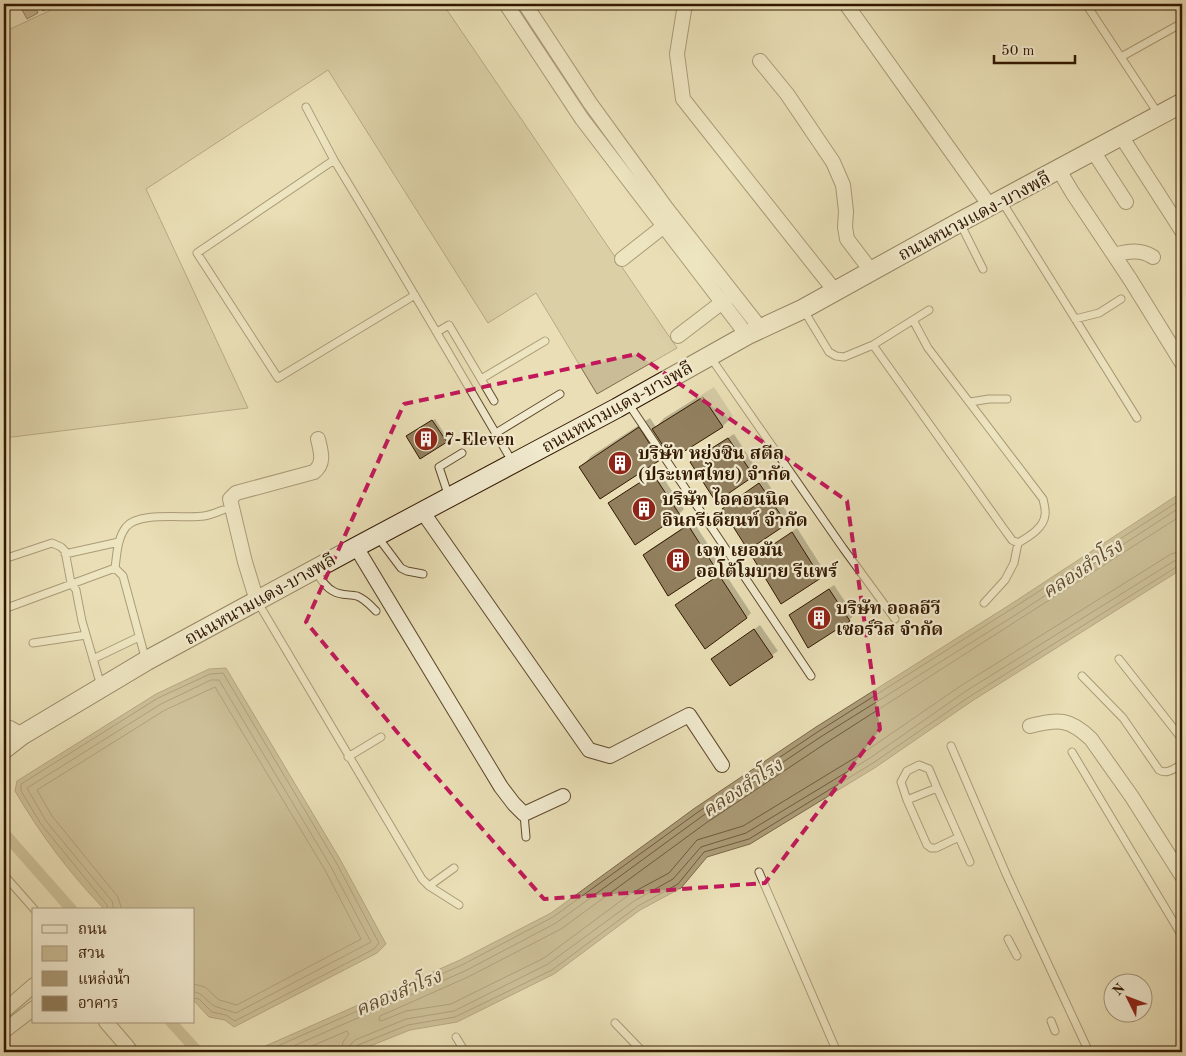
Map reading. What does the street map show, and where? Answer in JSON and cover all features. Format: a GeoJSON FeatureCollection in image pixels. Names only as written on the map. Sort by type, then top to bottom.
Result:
{"type":"FeatureCollection","features":[{"type":"Feature","properties":{"kind":"main road","name":"ถนนหนามแดง-บางพลี"},"geometry":{"type":"LineString","coordinates":[[4,749],[22,735],[146,661],[356,546],[627,403],[754,332],[803,309],[872,272],[960,222],[1182,103]]}},
{"type":"Feature","properties":{"kind":"street"},"geometry":{"type":"LineString","coordinates":[[506,4],[582,119],[722,302],[754,332]]}},
{"type":"Feature","properties":{"kind":"street"},"geometry":{"type":"LineString","coordinates":[[525,4],[607,126],[667,209],[734,294],[754,332]]}},
{"type":"Feature","properties":{"kind":"street"},"geometry":{"type":"LineString","coordinates":[[685,4],[678,54],[683,99],[835,291]]}},
{"type":"Feature","properties":{"kind":"street"},"geometry":{"type":"LineString","coordinates":[[846,4],[996,203]]}},
{"type":"Feature","properties":{"kind":"street"},"geometry":{"type":"LineString","coordinates":[[760,61],[787,94],[832,162],[843,185],[846,211],[844,227],[847,239],[872,272]]}},
{"type":"Feature","properties":{"kind":"street"},"geometry":{"type":"LineString","coordinates":[[1121,136],[1182,231]]}},
{"type":"Feature","properties":{"kind":"street"},"geometry":{"type":"LineString","coordinates":[[1093,151],[1126,202]]}},
{"type":"Feature","properties":{"kind":"street"},"geometry":{"type":"LineString","coordinates":[[1059,170],[1182,363]]}},
{"type":"Feature","properties":{"kind":"street"},"geometry":{"type":"LineString","coordinates":[[622,259],[664,226]]}},
{"type":"Feature","properties":{"kind":"street"},"geometry":{"type":"LineString","coordinates":[[1114,256],[1125,252],[1144,251],[1154,257]]}},
{"type":"Feature","properties":{"kind":"street"},"geometry":{"type":"LineString","coordinates":[[678,336],[734,294]]}},
{"type":"Feature","properties":{"kind":"street"},"geometry":{"type":"LineString","coordinates":[[257,601],[245,562],[230,499],[236,494],[314,472],[319,468],[322,457],[318,439]]}},
{"type":"Feature","properties":{"kind":"street"},"geometry":{"type":"LineString","coordinates":[[422,512],[589,750],[610,756],[689,715],[722,764]]}},
{"type":"Feature","properties":{"kind":"street"},"geometry":{"type":"LineString","coordinates":[[356,546],[502,787],[524,814],[563,796]]}},
{"type":"Feature","properties":{"kind":"street"},"geometry":{"type":"LineString","coordinates":[[1030,726],[1061,720],[1083,731],[1091,739],[1132,797],[1182,876]]}},
{"type":"Feature","properties":{"kind":"street"},"geometry":{"type":"LineString","coordinates":[[4,730],[10,728],[22,735]]}},
{"type":"Feature","properties":{"kind":"street"},"geometry":{"type":"LineString","coordinates":[[4,1011],[32,987]]}},
{"type":"Feature","properties":{"kind":"street"},"geometry":{"type":"LineString","coordinates":[[4,1031],[32,1010]]}},
{"type":"Feature","properties":{"kind":"street"},"geometry":{"type":"LineString","coordinates":[[108,1024],[131,1052]]}},
{"type":"Feature","properties":{"kind":"lane"},"geometry":{"type":"LineString","coordinates":[[1086,4],[1159,116]]}},
{"type":"Feature","properties":{"kind":"lane"},"geometry":{"type":"LineString","coordinates":[[1121,57],[1182,23]]}},
{"type":"Feature","properties":{"kind":"lane"},"geometry":{"type":"LineString","coordinates":[[306,107],[334,160],[514,463]]}},
{"type":"Feature","properties":{"kind":"lane"},"geometry":{"type":"LineString","coordinates":[[334,160],[197,252],[278,378],[415,295]]}},
{"type":"Feature","properties":{"kind":"lane"},"geometry":{"type":"LineString","coordinates":[[996,203],[1075,319],[1137,418]]}},
{"type":"Feature","properties":{"kind":"lane"},"geometry":{"type":"LineString","coordinates":[[960,222],[983,269]]}},
{"type":"Feature","properties":{"kind":"lane"},"geometry":{"type":"LineString","coordinates":[[1075,319],[1099,313],[1122,300]]}},
{"type":"Feature","properties":{"kind":"lane"},"geometry":{"type":"LineString","coordinates":[[803,309],[829,352],[836,356],[844,357],[873,345],[929,310]]}},
{"type":"Feature","properties":{"kind":"lane"},"geometry":{"type":"LineString","coordinates":[[913,320],[928,348],[1043,499],[1045,516],[1042,525],[1018,544],[1014,563],[1004,580],[984,603]]}},
{"type":"Feature","properties":{"kind":"lane"},"geometry":{"type":"LineString","coordinates":[[437,332],[449,325],[494,401]]}},
{"type":"Feature","properties":{"kind":"lane"},"geometry":{"type":"LineString","coordinates":[[481,379],[545,341]]}},
{"type":"Feature","properties":{"kind":"lane"},"geometry":{"type":"LineString","coordinates":[[873,345],[1004,530],[1018,544]]}},
{"type":"Feature","properties":{"kind":"lane"},"geometry":{"type":"LineString","coordinates":[[710,356],[837,540],[895,619]]}},
{"type":"Feature","properties":{"kind":"lane"},"geometry":{"type":"LineString","coordinates":[[496,433],[560,394]]}},
{"type":"Feature","properties":{"kind":"lane"},"geometry":{"type":"LineString","coordinates":[[970,402],[1008,398]]}},
{"type":"Feature","properties":{"kind":"lane"},"geometry":{"type":"LineString","coordinates":[[627,403],[811,676]]}},
{"type":"Feature","properties":{"kind":"lane"},"geometry":{"type":"LineString","coordinates":[[450,497],[439,467],[462,453]]}},
{"type":"Feature","properties":{"kind":"lane"},"geometry":{"type":"LineString","coordinates":[[115,568],[119,542],[130,523],[152,518],[206,516],[223,510]]}},
{"type":"Feature","properties":{"kind":"lane"},"geometry":{"type":"LineString","coordinates":[[377,536],[401,568],[407,572],[423,574]]}},
{"type":"Feature","properties":{"kind":"lane"},"geometry":{"type":"LineString","coordinates":[[65,554],[119,542]]}},
{"type":"Feature","properties":{"kind":"lane"},"geometry":{"type":"LineString","coordinates":[[4,559],[52,543],[61,547],[65,554],[71,583],[76,590],[86,635],[101,687]]}},
{"type":"Feature","properties":{"kind":"lane"},"geometry":{"type":"LineString","coordinates":[[4,609],[115,568]]}},
{"type":"Feature","properties":{"kind":"lane"},"geometry":{"type":"LineString","coordinates":[[115,568],[123,576],[146,661]]}},
{"type":"Feature","properties":{"kind":"lane"},"geometry":{"type":"LineString","coordinates":[[315,570],[325,585],[332,591],[363,599],[376,611]]}},
{"type":"Feature","properties":{"kind":"lane"},"geometry":{"type":"LineString","coordinates":[[257,601],[422,879],[429,886],[459,906]]}},
{"type":"Feature","properties":{"kind":"lane"},"geometry":{"type":"LineString","coordinates":[[33,643],[86,635]]}},
{"type":"Feature","properties":{"kind":"lane"},"geometry":{"type":"LineString","coordinates":[[93,659],[139,637]]}},
{"type":"Feature","properties":{"kind":"lane"},"geometry":{"type":"LineString","coordinates":[[1119,659],[1182,739]]}},
{"type":"Feature","properties":{"kind":"lane"},"geometry":{"type":"LineString","coordinates":[[1082,676],[1123,718],[1159,770],[1164,773],[1168,772],[1182,764]]}},
{"type":"Feature","properties":{"kind":"lane"},"geometry":{"type":"LineString","coordinates":[[348,757],[381,738]]}},
{"type":"Feature","properties":{"kind":"lane"},"geometry":{"type":"LineString","coordinates":[[951,746],[1007,876],[1089,1052]]}},
{"type":"Feature","properties":{"kind":"lane"},"geometry":{"type":"LineString","coordinates":[[1072,752],[1182,936]]}},
{"type":"Feature","properties":{"kind":"lane"},"geometry":{"type":"LineString","coordinates":[[959,837],[931,848],[927,845],[901,782],[907,771],[914,766],[919,764],[929,769],[937,788],[959,837],[970,862]]}},
{"type":"Feature","properties":{"kind":"lane"},"geometry":{"type":"LineString","coordinates":[[907,800],[937,788]]}},
{"type":"Feature","properties":{"kind":"lane"},"geometry":{"type":"LineString","coordinates":[[524,814],[526,837]]}},
{"type":"Feature","properties":{"kind":"lane"},"geometry":{"type":"LineString","coordinates":[[429,886],[454,868]]}},
{"type":"Feature","properties":{"kind":"lane"},"geometry":{"type":"LineString","coordinates":[[760,872],[837,1052]]}},
{"type":"Feature","properties":{"kind":"lane"},"geometry":{"type":"LineString","coordinates":[[4,875],[33,908]]}},
{"type":"Feature","properties":{"kind":"lane"},"geometry":{"type":"LineString","coordinates":[[1008,939],[1016,956]]}},
{"type":"Feature","properties":{"kind":"lane"},"geometry":{"type":"LineString","coordinates":[[1051,1021],[1055,1031]]}},
{"type":"Feature","properties":{"kind":"lane"},"geometry":{"type":"LineString","coordinates":[[615,1023],[643,1052]]}},
{"type":"Feature","properties":{"kind":"lane"},"geometry":{"type":"LineString","coordinates":[[456,1036],[465,1052]]}},
{"type":"Feature","properties":{"kind":"highlighted area"},"geometry":{"type":"Polygon","coordinates":[[[637,354],[847,501],[880,729],[765,883],[544,899],[397,732],[306,622],[404,404],[637,354]]]}},
{"type":"Feature","properties":{"kind":"green space"},"geometry":{"type":"Polygon","coordinates":[[[64,4],[443,4],[677,348],[597,394],[536,293],[488,323],[328,70],[146,189],[248,408],[4,438],[4,44],[8,30],[64,4]]]}},
{"type":"Feature","properties":{"kind":"water","name":"คลองสำโรง"},"geometry":{"type":"Polygon","coordinates":[[[1182,492],[1182,569],[972,701],[876,767],[750,844],[707,857],[681,888],[640,910],[554,974],[457,1022],[410,1030],[355,1052],[252,1052],[460,960],[551,913],[695,808],[816,727],[1011,604],[1182,492]]]}},
{"type":"Feature","properties":{"kind":"water"},"geometry":{"type":"Polygon","coordinates":[[[226,668],[341,861],[386,944],[377,953],[234,1027],[225,1020],[209,1017],[195,1002],[195,908],[103,908],[56,853],[15,791],[17,781],[156,694],[209,669],[226,668]]]}},
{"type":"Feature","properties":{"kind":"building"},"geometry":{"type":"Polygon","coordinates":[[[23,4],[34,4],[38,13],[27,19],[20,6],[23,4]]]}},
{"type":"Feature","properties":{"kind":"building"},"geometry":{"type":"Polygon","coordinates":[[[39,4],[54,4],[54,5],[43,11],[39,4]]]}},
{"type":"Feature","properties":{"kind":"building"},"geometry":{"type":"Polygon","coordinates":[[[703,397],[723,427],[672,459],[652,429],[703,397]]]}},
{"type":"Feature","properties":{"kind":"building","name":"7-Eleven"},"geometry":{"type":"Polygon","coordinates":[[[432,420],[447,442],[420,459],[406,436],[432,420]]]}},
{"type":"Feature","properties":{"kind":"building","name":"บริษัท หย่งซิน สตีล (ประเทศไทย) จํากัด"},"geometry":{"type":"Polygon","coordinates":[[[639,427],[660,460],[600,499],[579,467],[639,427]]]}},
{"type":"Feature","properties":{"kind":"building"},"geometry":{"type":"Polygon","coordinates":[[[728,438],[754,476],[716,502],[690,462],[728,438]]]}},
{"type":"Feature","properties":{"kind":"building","name":"บริษัท ไอคอนนิค อินกรีเดียนท์ จำกัด"},"geometry":{"type":"Polygon","coordinates":[[[653,474],[680,515],[635,545],[608,503],[653,474]]]}},
{"type":"Feature","properties":{"kind":"building"},"geometry":{"type":"Polygon","coordinates":[[[759,483],[787,524],[748,550],[722,509],[759,483]]]}},
{"type":"Feature","properties":{"kind":"building","name":"เจท เยอมัน ออโต้โมบาย รีแพร์"},"geometry":{"type":"Polygon","coordinates":[[[688,525],[714,566],[668,596],[643,555],[688,525]]]}},
{"type":"Feature","properties":{"kind":"building"},"geometry":{"type":"Polygon","coordinates":[[[792,532],[821,578],[781,604],[753,558],[792,532]]]}},
{"type":"Feature","properties":{"kind":"building"},"geometry":{"type":"Polygon","coordinates":[[[719,575],[747,618],[705,649],[675,605],[719,575]]]}},
{"type":"Feature","properties":{"kind":"building","name":"บริษัท ออลอีวี เซอร์วิส จำกัด"},"geometry":{"type":"Polygon","coordinates":[[[829,589],[850,621],[808,648],[789,615],[829,589]]]}},
{"type":"Feature","properties":{"kind":"building"},"geometry":{"type":"Polygon","coordinates":[[[754,629],[773,657],[730,686],[711,659],[754,629]]]}},
{"type":"Feature","properties":{"kind":"waterway"},"geometry":{"type":"LineString","coordinates":[[4,833],[70,908]]}},
{"type":"Feature","properties":{"kind":"waterway"},"geometry":{"type":"LineString","coordinates":[[173,1024],[198,1052]]}},
{"type":"Feature","properties":{"kind":"place","name":"7-Eleven"},"geometry":{"type":"Point","coordinates":[426,439]}},
{"type":"Feature","properties":{"kind":"place","name":"บริษัท หย่งซิน สตีล (ประเทศไทย) จํากัด"},"geometry":{"type":"Point","coordinates":[620,463]}},
{"type":"Feature","properties":{"kind":"place","name":"บริษัท ไอคอนนิค อินกรีเดียนท์ จำกัด"},"geometry":{"type":"Point","coordinates":[644,509]}},
{"type":"Feature","properties":{"kind":"place","name":"เจท เยอมัน ออโต้โมบาย รีแพร์"},"geometry":{"type":"Point","coordinates":[678,560]}},
{"type":"Feature","properties":{"kind":"place","name":"บริษัท ออลอีวี เซอร์วิส จำกัด"},"geometry":{"type":"Point","coordinates":[819,618]}}]}
